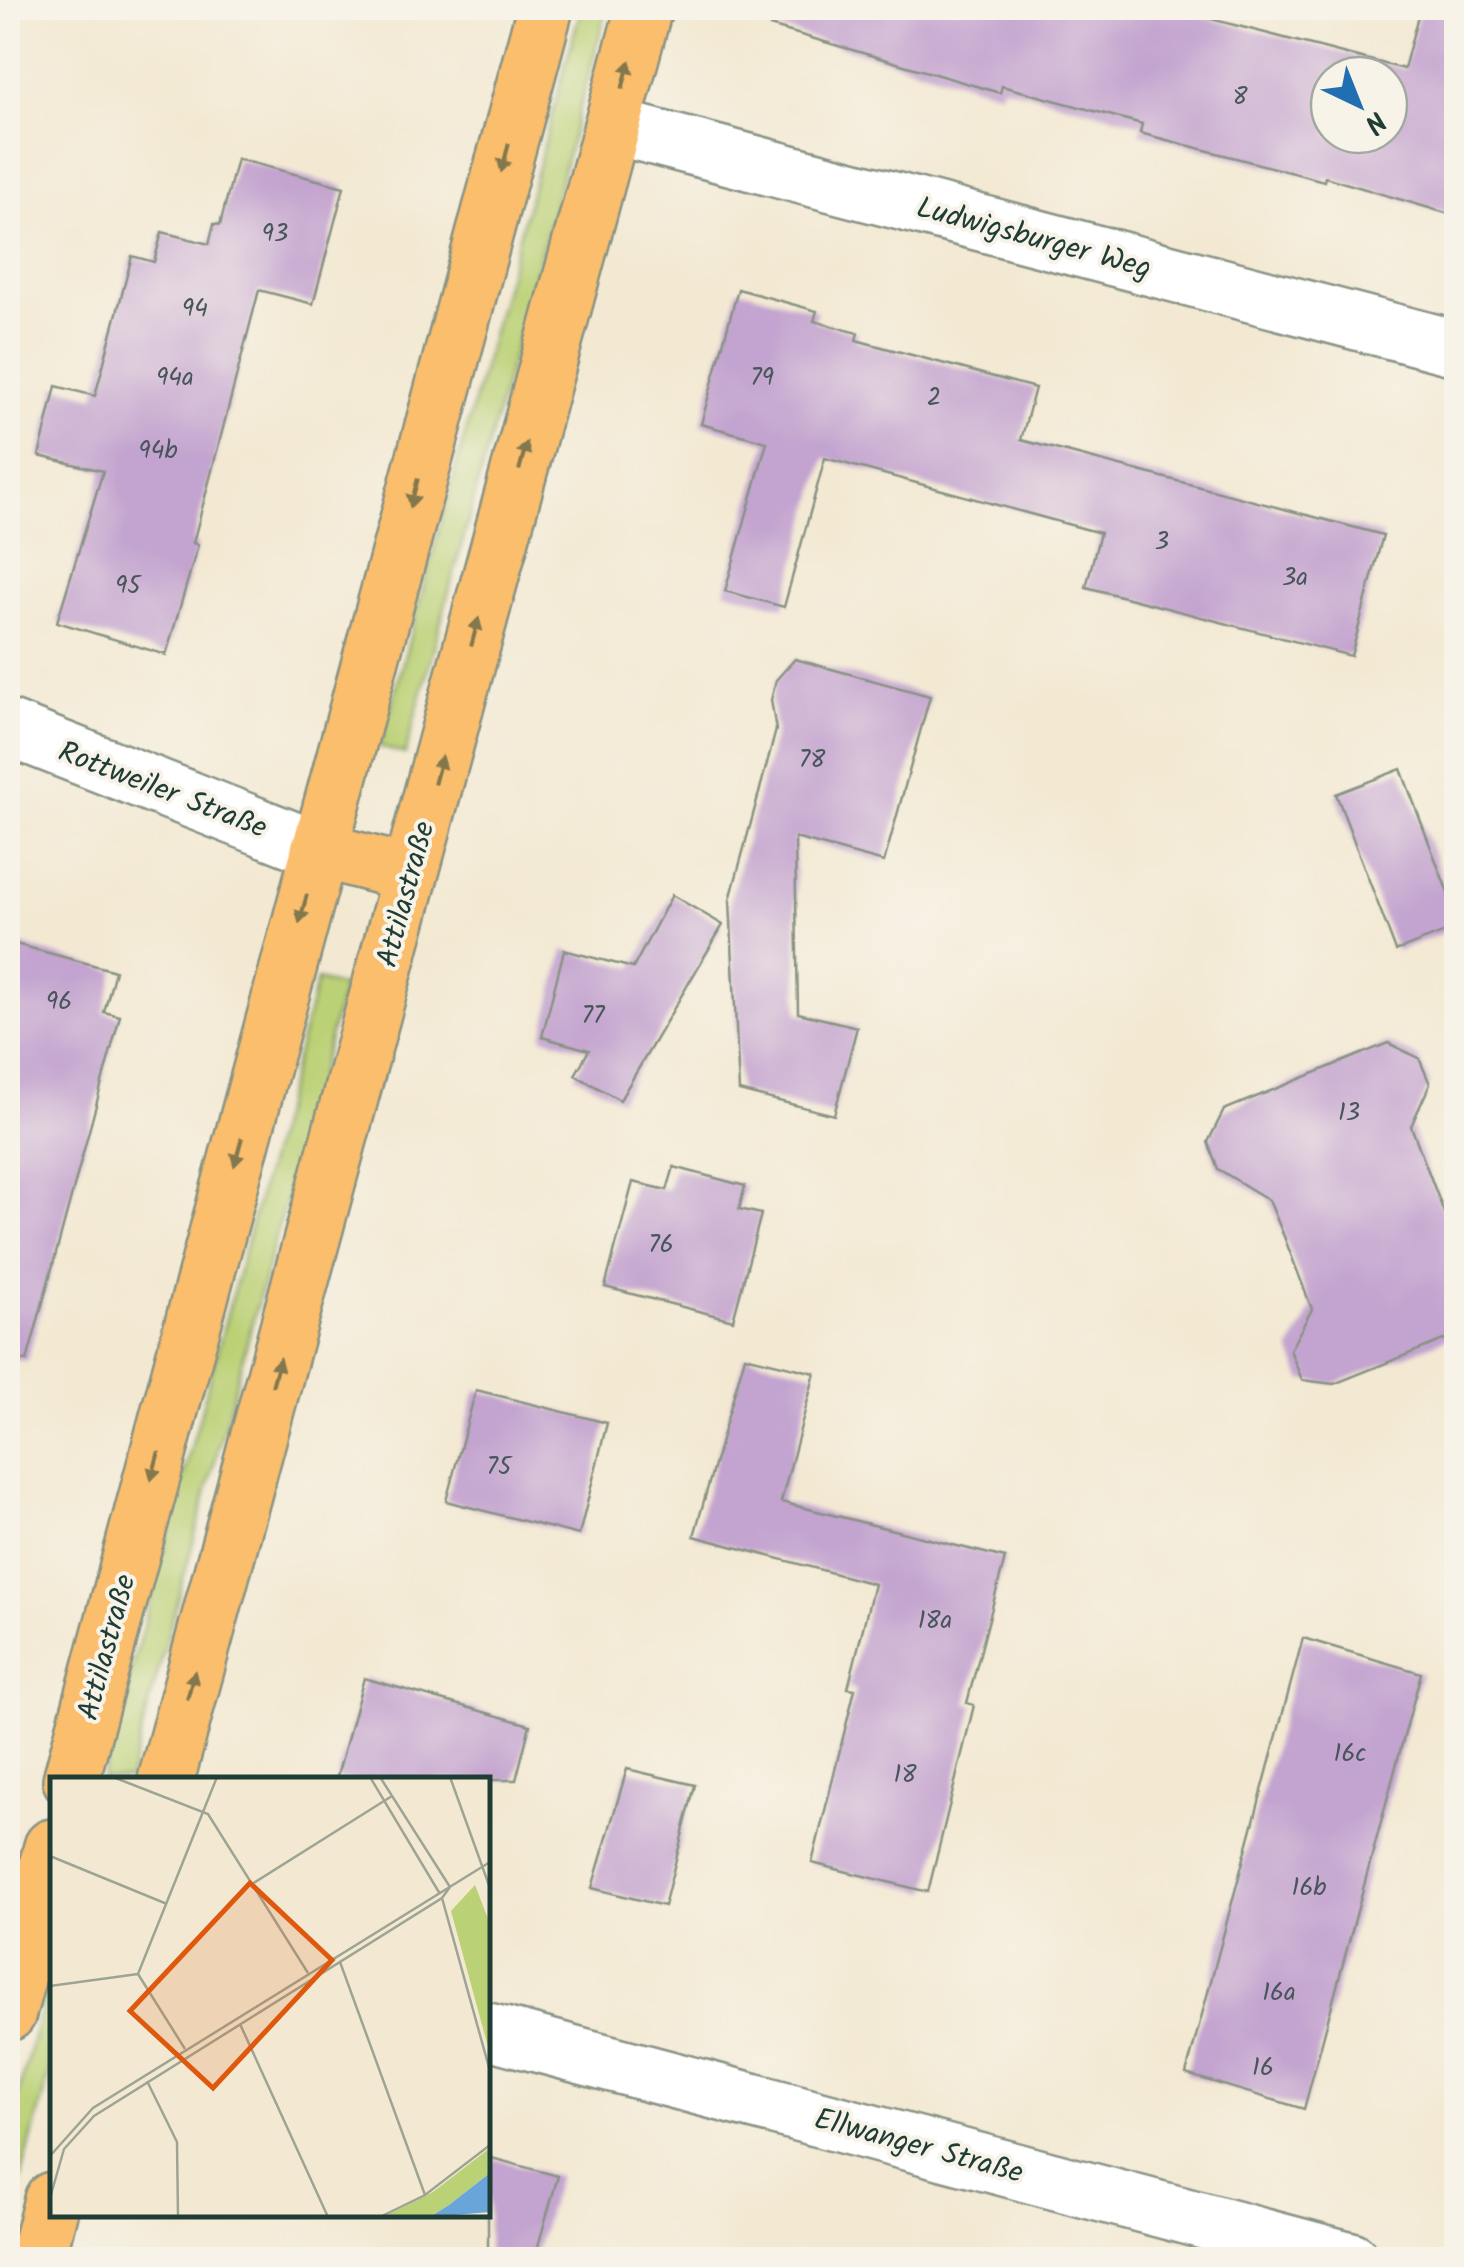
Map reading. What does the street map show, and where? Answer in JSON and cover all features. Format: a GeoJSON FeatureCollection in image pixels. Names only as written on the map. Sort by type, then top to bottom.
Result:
{"type":"FeatureCollection","features":[{"type":"Feature","properties":{"kind":"main road","name":"Attilastraße"},"geometry":{"type":"LineString","coordinates":[[72,1777],[544,8]]}},
{"type":"Feature","properties":{"kind":"main road","name":"Attilastraße"},"geometry":{"type":"LineString","coordinates":[[167,1777],[644,8]]}},
{"type":"Feature","properties":{"kind":"main road"},"geometry":{"type":"LineString","coordinates":[[319,850],[410,874]]}},
{"type":"Feature","properties":{"kind":"main road"},"geometry":{"type":"LineString","coordinates":[[8,2013],[50,1855]]}},
{"type":"Feature","properties":{"kind":"main road"},"geometry":{"type":"LineString","coordinates":[[36,2260],[50,2208]]}},
{"type":"Feature","properties":{"kind":"street","name":"Ludwigsburger Weg"},"geometry":{"type":"LineString","coordinates":[[612,126],[1456,348]]}},
{"type":"Feature","properties":{"kind":"street","name":"Rottweiler Straße"},"geometry":{"type":"LineString","coordinates":[[8,728],[319,850]]}},
{"type":"Feature","properties":{"kind":"street","name":"Ellwanger Straße"},"geometry":{"type":"LineString","coordinates":[[490,2031],[1350,2260]]}},
{"type":"Feature","properties":{"kind":"green space"},"geometry":{"type":"Polygon","coordinates":[[[581,8],[607,8],[405,754],[380,747],[581,8]]]}},
{"type":"Feature","properties":{"kind":"green space"},"geometry":{"type":"Polygon","coordinates":[[[317,980],[343,987],[130,1777],[103,1777],[317,980]]]}},
{"type":"Feature","properties":{"kind":"green space"},"geometry":{"type":"Polygon","coordinates":[[[50,1973],[50,2069],[8,2228],[8,2133],[50,1973]]]}},
{"type":"Feature","properties":{"kind":"building"},"geometry":{"type":"Polygon","coordinates":[[[772,8],[1169,8],[1350,55],[1309,55],[1309,155],[1409,155],[1408,55],[1420,8],[1456,8],[1456,216],[1325,177],[1324,181],[1140,133],[1142,124],[1002,86],[1000,93],[770,26],[772,8]]]}},
{"type":"Feature","properties":{"kind":"building"},"geometry":{"type":"Polygon","coordinates":[[[237,159],[344,187],[313,304],[259,290],[193,543],[198,545],[166,655],[57,622],[103,471],[39,456],[56,386],[95,396],[132,256],[154,262],[162,232],[209,244],[214,224],[220,225],[237,159]]]}},
{"type":"Feature","properties":{"kind":"building"},"geometry":{"type":"Polygon","coordinates":[[[738,289],[817,311],[814,321],[858,333],[856,340],[1035,388],[1021,440],[1383,535],[1351,656],[1086,587],[1100,533],[825,458],[784,607],[725,591],[767,442],[701,424],[738,289]]]}},
{"type":"Feature","properties":{"kind":"building"},"geometry":{"type":"Polygon","coordinates":[[[795,659],[930,696],[884,862],[795,838],[798,1013],[857,1027],[834,1115],[739,1091],[730,900],[776,730],[771,700],[776,680],[795,659]]]}},
{"type":"Feature","properties":{"kind":"building"},"geometry":{"type":"Polygon","coordinates":[[[1401,769],[1456,914],[1456,928],[1396,951],[1336,794],[1401,769]]]}},
{"type":"Feature","properties":{"kind":"building"},"geometry":{"type":"Polygon","coordinates":[[[672,895],[723,925],[620,1100],[575,1075],[589,1050],[542,1037],[564,950],[633,968],[672,895]]]}},
{"type":"Feature","properties":{"kind":"building"},"geometry":{"type":"Polygon","coordinates":[[[8,942],[115,971],[104,1012],[120,1016],[27,1361],[8,1359],[8,942]]]}},
{"type":"Feature","properties":{"kind":"building"},"geometry":{"type":"Polygon","coordinates":[[[1388,1043],[1419,1058],[1430,1084],[1411,1126],[1456,1244],[1456,1335],[1334,1384],[1302,1380],[1290,1350],[1312,1309],[1283,1234],[1269,1200],[1218,1169],[1208,1142],[1224,1110],[1388,1043]]]}},
{"type":"Feature","properties":{"kind":"building"},"geometry":{"type":"Polygon","coordinates":[[[674,1167],[745,1186],[739,1209],[761,1214],[733,1320],[605,1287],[633,1182],[667,1190],[674,1167]]]}},
{"type":"Feature","properties":{"kind":"building"},"geometry":{"type":"Polygon","coordinates":[[[745,1356],[815,1373],[781,1502],[1005,1558],[967,1703],[974,1705],[928,1892],[812,1863],[855,1689],[848,1688],[874,1584],[694,1536],[745,1356]]]}},
{"type":"Feature","properties":{"kind":"building"},"geometry":{"type":"Polygon","coordinates":[[[476,1390],[607,1423],[579,1535],[446,1501],[476,1390]]]}},
{"type":"Feature","properties":{"kind":"building"},"geometry":{"type":"Polygon","coordinates":[[[1303,1638],[1421,1673],[1304,2109],[1186,2074],[1303,1638]]]}},
{"type":"Feature","properties":{"kind":"building"},"geometry":{"type":"Polygon","coordinates":[[[364,1678],[530,1725],[516,1780],[337,1777],[364,1678]]]}},
{"type":"Feature","properties":{"kind":"building"},"geometry":{"type":"Polygon","coordinates":[[[627,1769],[695,1785],[664,1906],[592,1888],[627,1769]]]}},
{"type":"Feature","properties":{"kind":"building"},"geometry":{"type":"Polygon","coordinates":[[[490,2158],[558,2176],[534,2260],[488,2260],[490,2158]]]}}]}
